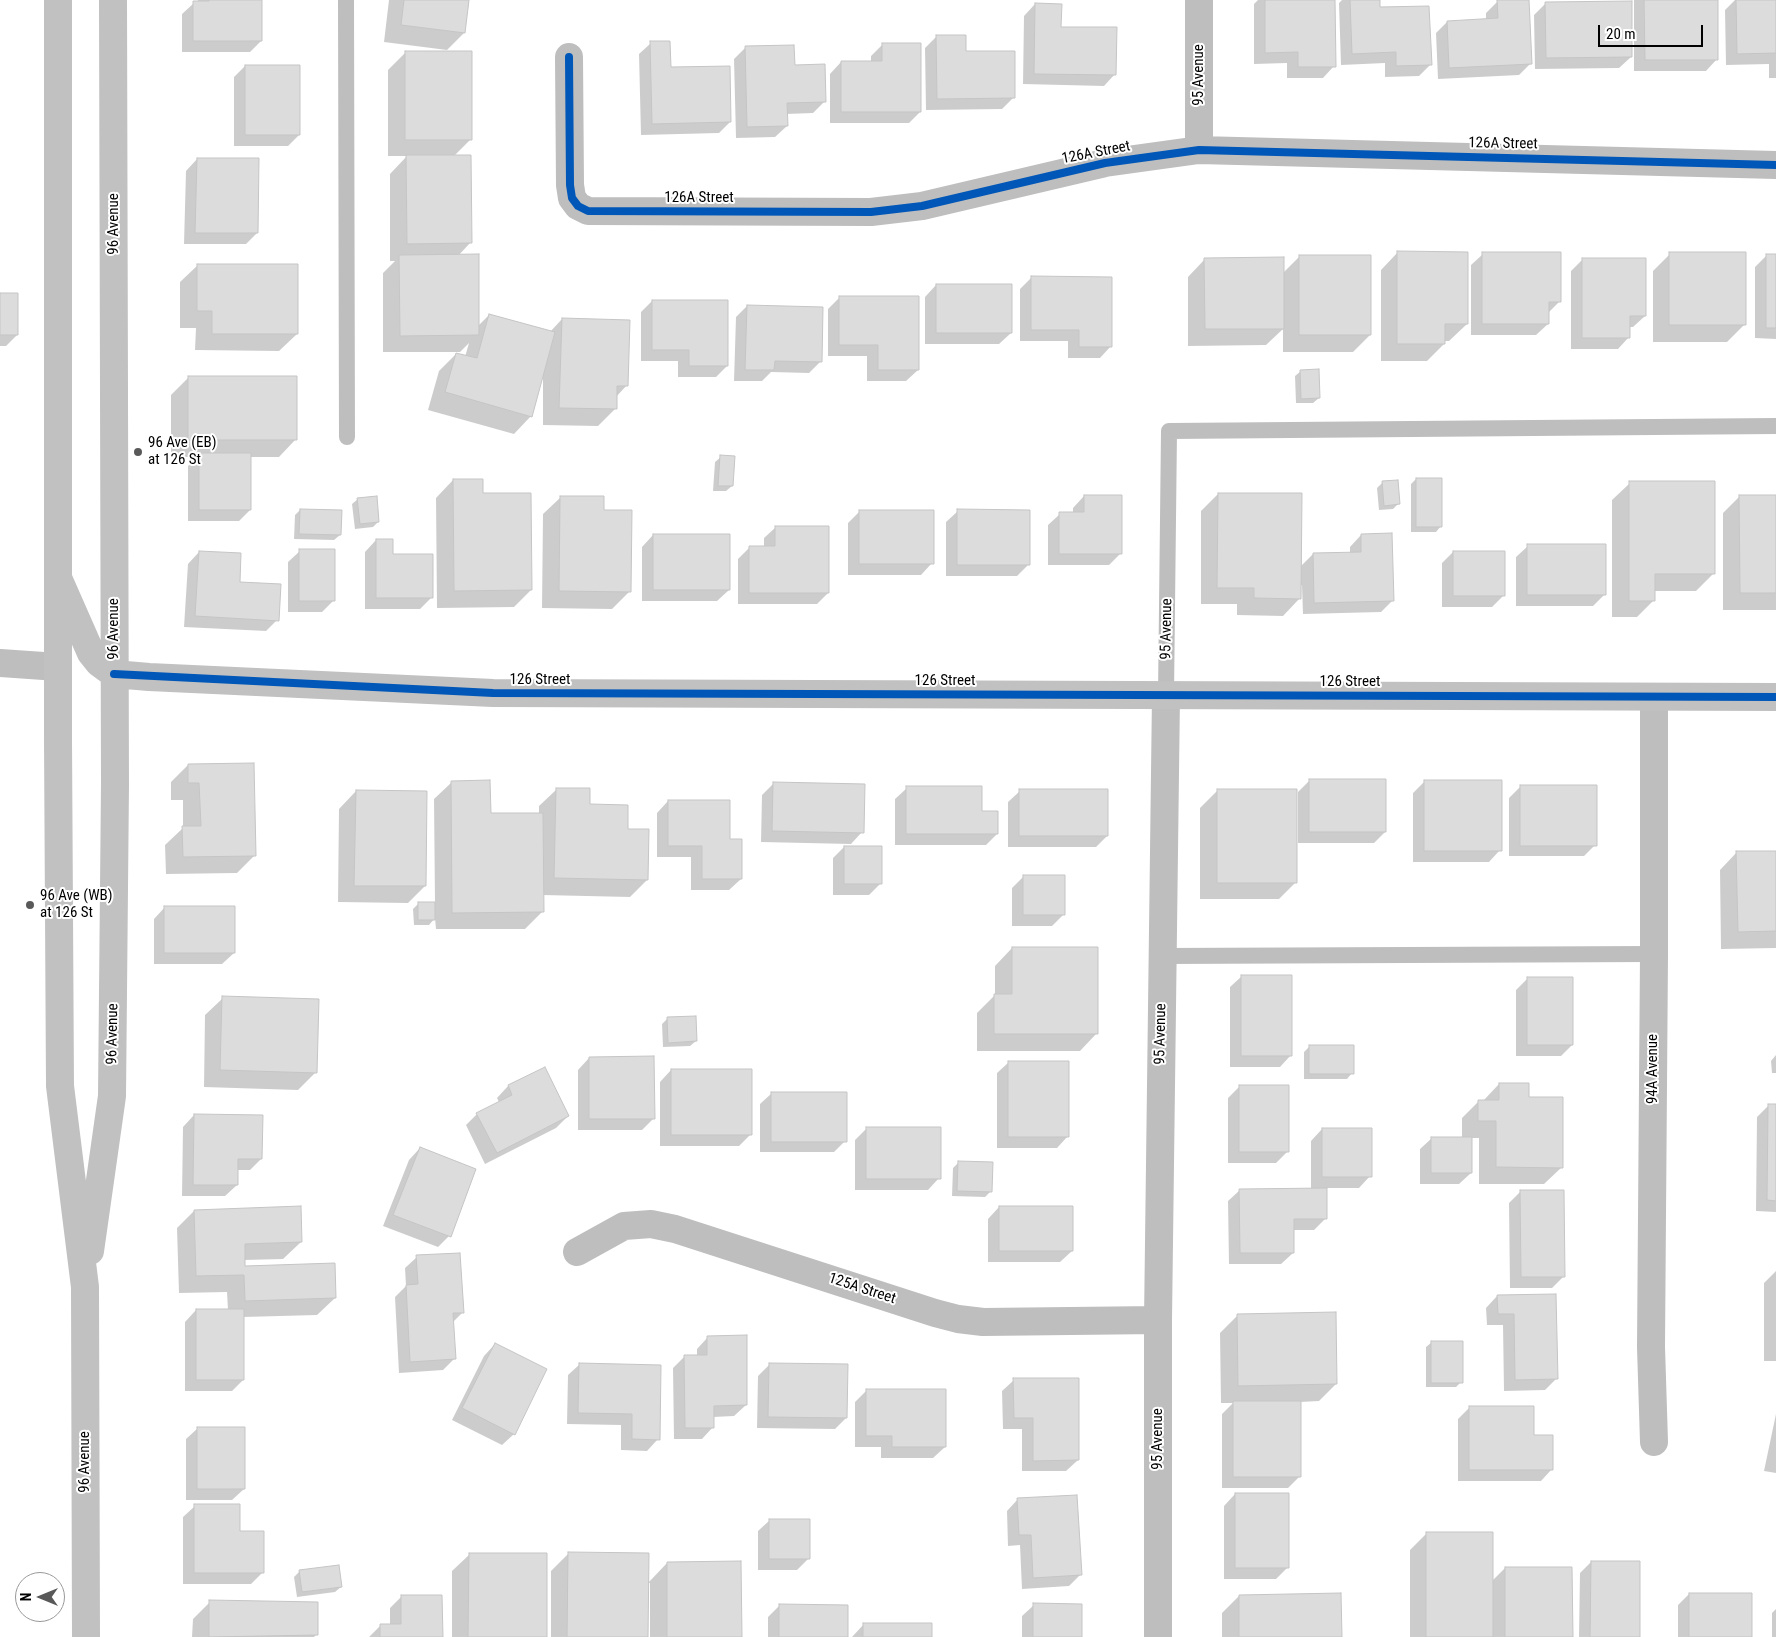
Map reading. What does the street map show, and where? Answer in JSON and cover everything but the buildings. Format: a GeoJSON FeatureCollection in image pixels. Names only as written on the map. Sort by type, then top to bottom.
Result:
{"type":"FeatureCollection","features":[{"type":"Feature","properties":{"kind":"main road","name":"96 Avenue"},"geometry":{"type":"LineString","coordinates":[[58,0],[60,1086],[85,1287],[86,1637]]}},
{"type":"Feature","properties":{"kind":"main road","name":"96 Avenue"},"geometry":{"type":"LineString","coordinates":[[85,1287],[112,1096],[115,784],[114,0]]}},
{"type":"Feature","properties":{"kind":"main road"},"geometry":{"type":"LineString","coordinates":[[58,578],[91,653],[103,666],[114,674]]}},
{"type":"Feature","properties":{"kind":"main road","name":"126 Street"},"geometry":{"type":"LineString","coordinates":[[114,674],[493,693],[1776,697]]}},
{"type":"Feature","properties":{"kind":"street","name":"95 Avenue"},"geometry":{"type":"LineString","coordinates":[[1199,0],[1199,150]]}},
{"type":"Feature","properties":{"kind":"street","name":"126A Street"},"geometry":{"type":"LineString","coordinates":[[569,57],[570,185],[572,198],[578,206],[588,211],[871,212],[922,206],[1105,163],[1199,150],[1776,165]]}},
{"type":"Feature","properties":{"kind":"street"},"geometry":{"type":"LineString","coordinates":[[0,663],[58,667]]}},
{"type":"Feature","properties":{"kind":"street","name":"95 Avenue"},"geometry":{"type":"LineString","coordinates":[[1158,1637],[1158,1320],[1166,695]]}},
{"type":"Feature","properties":{"kind":"street","name":"94A Avenue"},"geometry":{"type":"LineString","coordinates":[[1654,697],[1651,1338],[1654,1442]]}},
{"type":"Feature","properties":{"kind":"street","name":"125A Street"},"geometry":{"type":"LineString","coordinates":[[577,1252],[624,1226],[651,1224],[676,1229],[958,1319],[983,1322],[1158,1320]]}},
{"type":"Feature","properties":{"kind":"lane"},"geometry":{"type":"LineString","coordinates":[[346,0],[347,437]]}},
{"type":"Feature","properties":{"kind":"lane","name":"95 Avenue"},"geometry":{"type":"LineString","coordinates":[[1166,695],[1169,431],[1776,426]]}},
{"type":"Feature","properties":{"kind":"lane"},"geometry":{"type":"LineString","coordinates":[[1162,956],[1654,954]]}},
{"type":"Feature","properties":{"kind":"cycle path"},"geometry":{"type":"LineString","coordinates":[[569,57],[570,185],[572,198],[578,206],[588,211],[871,212],[922,206],[1105,163],[1199,150],[1776,165]]}},
{"type":"Feature","properties":{"kind":"cycle path"},"geometry":{"type":"LineString","coordinates":[[114,674],[493,693],[1776,697]]}},
{"type":"Feature","properties":{"kind":"place","name":"96 Ave (EB) at 126 St"},"geometry":{"type":"Point","coordinates":[138,452]}},
{"type":"Feature","properties":{"kind":"place","name":"96 Ave (WB) at 126 St"},"geometry":{"type":"Point","coordinates":[30,905]}}]}
